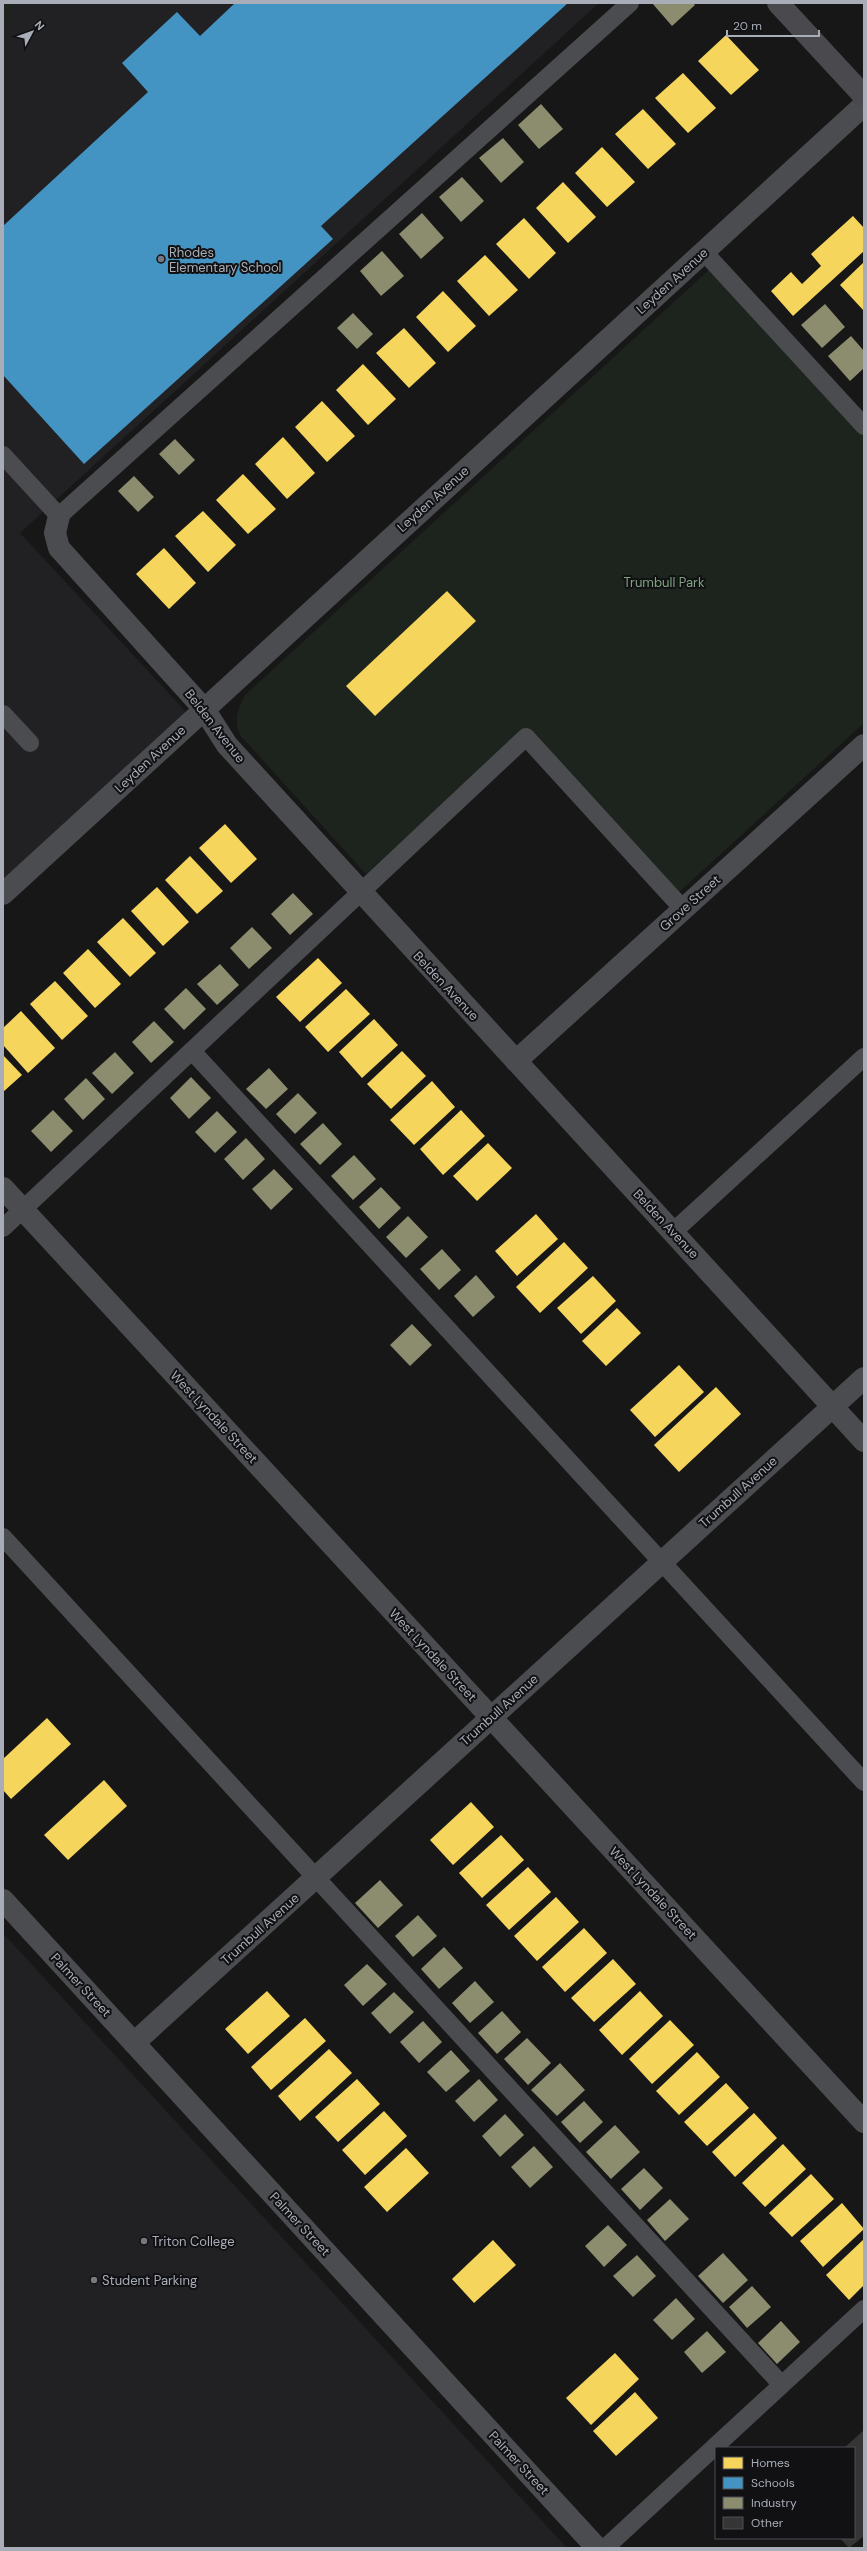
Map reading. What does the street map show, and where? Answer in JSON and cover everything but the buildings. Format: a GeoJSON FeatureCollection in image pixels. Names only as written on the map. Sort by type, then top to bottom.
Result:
{"type":"FeatureCollection","features":[{"type":"Feature","properties":{"kind":"street"},"geometry":{"type":"LineString","coordinates":[[778,3],[864,96]]}},
{"type":"Feature","properties":{"kind":"street","name":"Leyden Avenue"},"geometry":{"type":"LineString","coordinates":[[3,894],[864,105]]}},
{"type":"Feature","properties":{"kind":"street","name":"Belden Avenue"},"geometry":{"type":"LineString","coordinates":[[59,516],[55,533],[59,548],[204,709],[227,746],[360,893],[864,1441]]}},
{"type":"Feature","properties":{"kind":"street","name":"Grove Street"},"geometry":{"type":"LineString","coordinates":[[516,1061],[864,745]]}},
{"type":"Feature","properties":{"kind":"street","name":"West Lyndale Street"},"geometry":{"type":"LineString","coordinates":[[3,1188],[864,2122]]}},
{"type":"Feature","properties":{"kind":"street","name":"Trumbull Avenue"},"geometry":{"type":"LineString","coordinates":[[134,2043],[864,1378]]}},
{"type":"Feature","properties":{"kind":"street","name":"Palmer Street"},"geometry":{"type":"LineString","coordinates":[[3,1900],[597,2548]]}},
{"type":"Feature","properties":{"kind":"lane"},"geometry":{"type":"LineString","coordinates":[[3,455],[59,516],[630,3]]}},
{"type":"Feature","properties":{"kind":"lane"},"geometry":{"type":"LineString","coordinates":[[704,252],[864,426]]}},
{"type":"Feature","properties":{"kind":"lane"},"geometry":{"type":"LineString","coordinates":[[3,714],[30,743]]}},
{"type":"Feature","properties":{"kind":"lane"},"geometry":{"type":"LineString","coordinates":[[3,1228],[526,737],[683,909]]}},
{"type":"Feature","properties":{"kind":"lane"},"geometry":{"type":"LineString","coordinates":[[192,1051],[864,1782]]}},
{"type":"Feature","properties":{"kind":"lane"},"geometry":{"type":"LineString","coordinates":[[673,1232],[864,1057]]}},
{"type":"Feature","properties":{"kind":"lane"},"geometry":{"type":"LineString","coordinates":[[3,1537],[781,2384]]}},
{"type":"Feature","properties":{"kind":"lane"},"geometry":{"type":"LineString","coordinates":[[605,2548],[864,2309]]}},
{"type":"Feature","properties":{"kind":"shaded area","name":"Rhodes Elementary School"},"geometry":{"type":"Polygon","coordinates":[[[3,3],[599,3],[20,533],[188,714],[3,887],[3,3]]]}},
{"type":"Feature","properties":{"kind":"shaded area","name":"Triton College"},"geometry":{"type":"Polygon","coordinates":[[[3,1933],[567,2548],[3,2548],[3,1933]]]}},
{"type":"Feature","properties":{"kind":"green space"},"geometry":{"type":"Polygon","coordinates":[[[3,3],[13,3],[9,22],[3,28],[3,3]]]}},
{"type":"Feature","properties":{"kind":"green space","name":"Trumbull Park"},"geometry":{"type":"Polygon","coordinates":[[[710,269],[864,436],[864,723],[678,893],[526,727],[366,874],[240,735],[237,724],[237,715],[245,695],[710,269]]]}},
{"type":"Feature","properties":{"kind":"place","name":"Rhodes Elementary School"},"geometry":{"type":"Point","coordinates":[161,259]}},
{"type":"Feature","properties":{"kind":"place","name":"Triton College"},"geometry":{"type":"Point","coordinates":[144,2241]}},
{"type":"Feature","properties":{"kind":"place","name":"Student Parking"},"geometry":{"type":"Point","coordinates":[94,2280]}}]}
